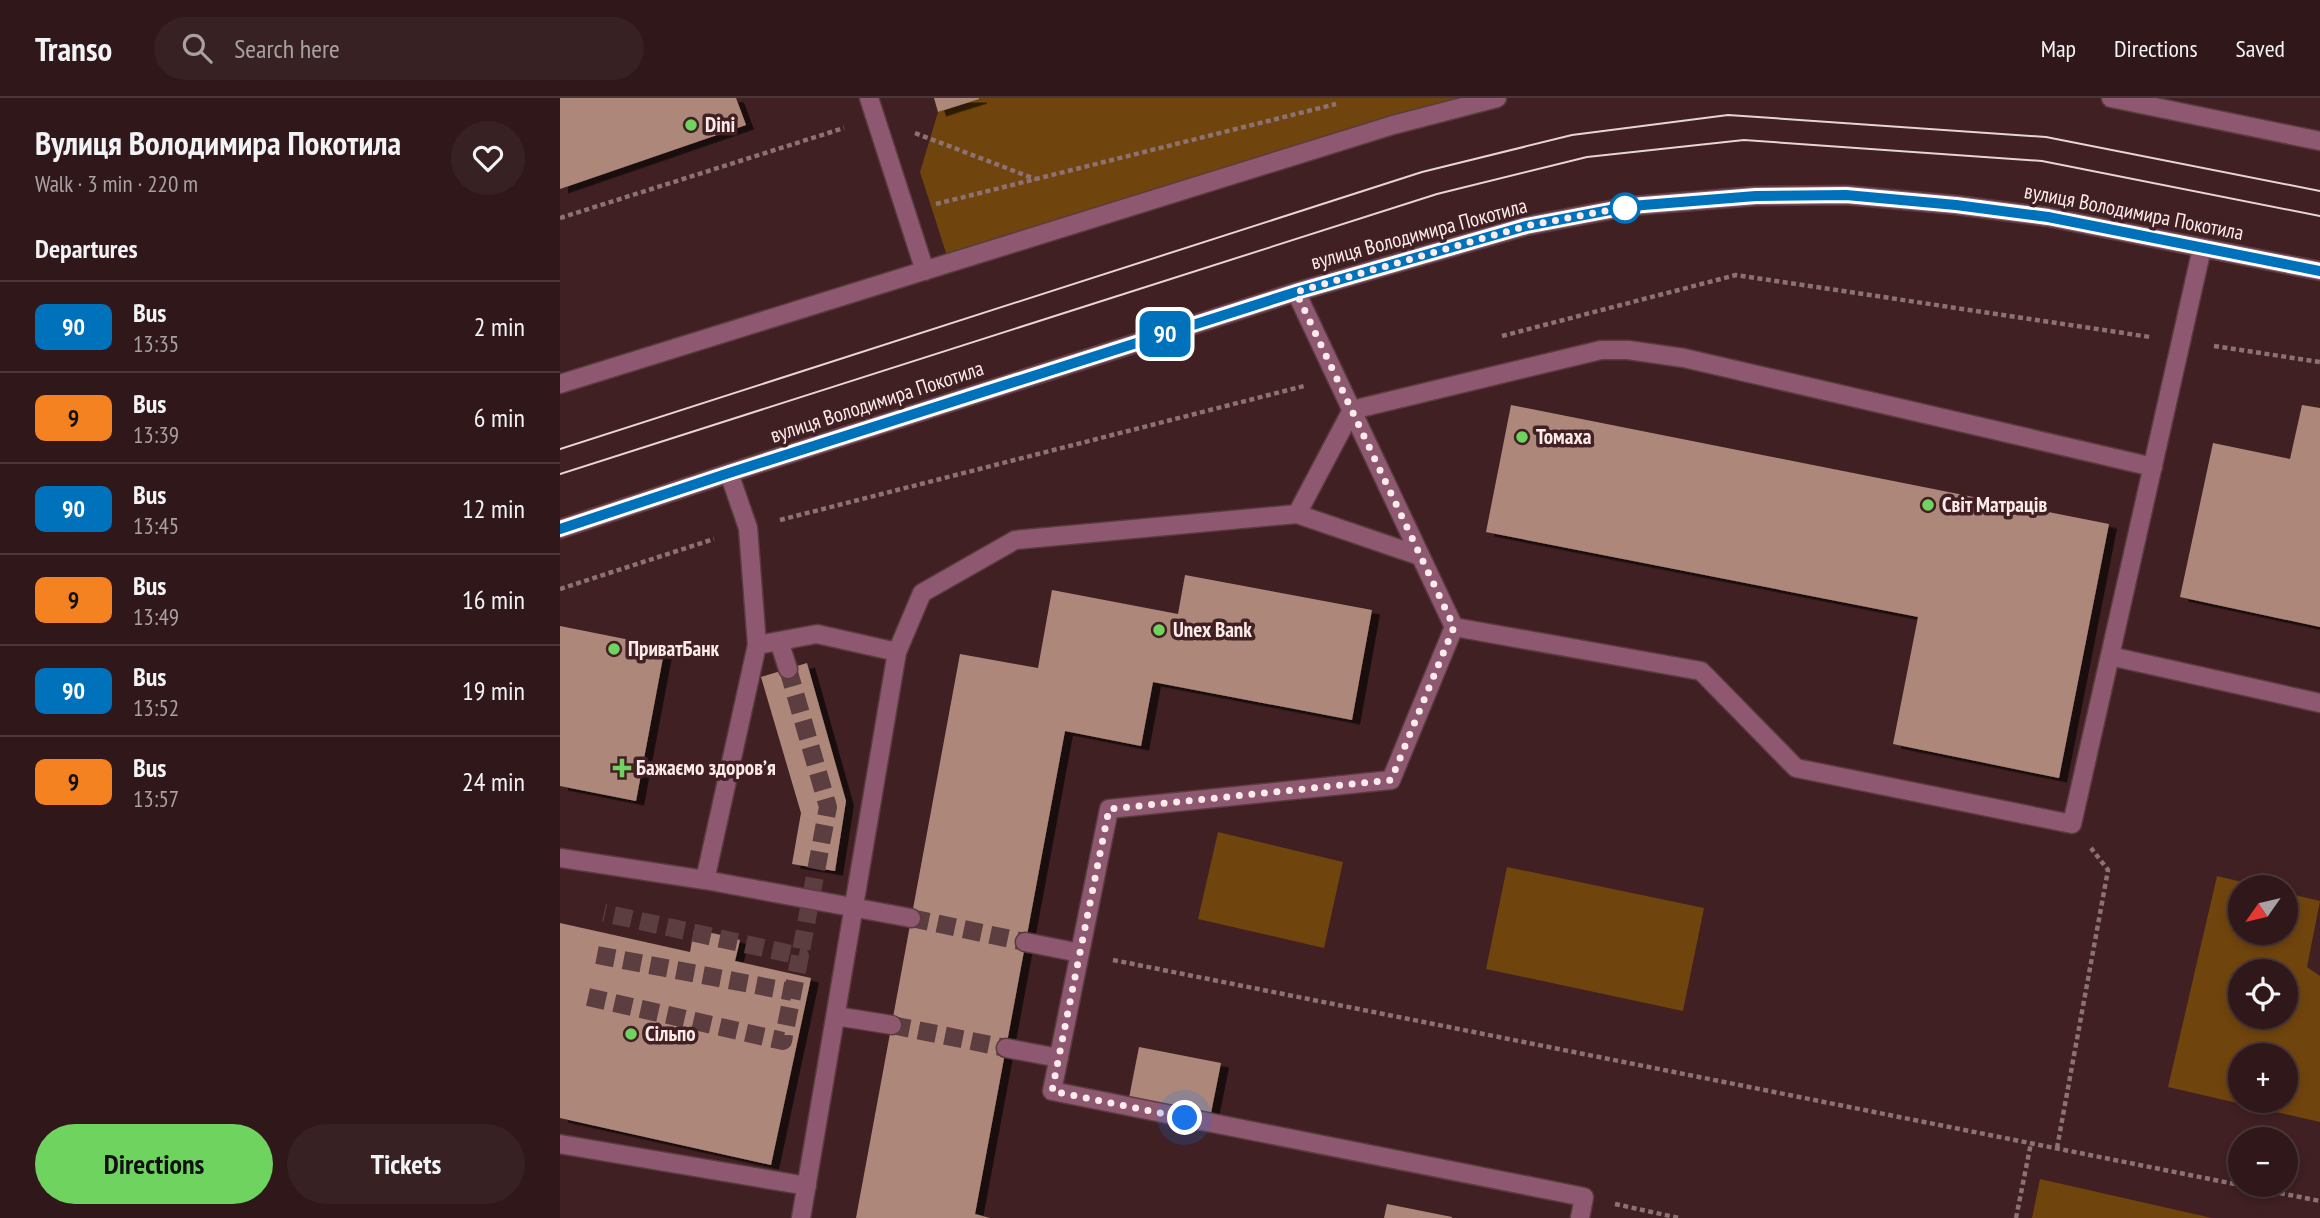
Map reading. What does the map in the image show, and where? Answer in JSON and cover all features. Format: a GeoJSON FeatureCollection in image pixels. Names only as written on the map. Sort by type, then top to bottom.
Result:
{"type":"FeatureCollection","features":[{"type":"Feature","properties":{"kind":"street"},"geometry":{"type":"LineString","coordinates":[[869,98],[925,271]]}},
{"type":"Feature","properties":{"kind":"street"},"geometry":{"type":"LineString","coordinates":[[560,384],[1394,125],[1497,98]]}},
{"type":"Feature","properties":{"kind":"street"},"geometry":{"type":"LineString","coordinates":[[2111,98],[2320,141]]}},
{"type":"Feature","properties":{"kind":"street","name":"вулиця Володимира Покотила"},"geometry":{"type":"LineString","coordinates":[[560,529],[1296,292],[1526,226],[1631,206],[1756,196],[1846,195],[1956,205],[2048,217],[2320,271]]}},
{"type":"Feature","properties":{"kind":"street"},"geometry":{"type":"LineString","coordinates":[[1454,627],[1701,671],[1796,768],[2072,824],[2202,248]]}},
{"type":"Feature","properties":{"kind":"street"},"geometry":{"type":"LineString","coordinates":[[1296,292],[1454,627],[1391,780],[1109,809],[1052,1091],[1584,1197],[1580,1218]]}},
{"type":"Feature","properties":{"kind":"street"},"geometry":{"type":"LineString","coordinates":[[1297,514],[1352,411],[1601,350],[1628,350],[1684,358],[2153,467]]}},
{"type":"Feature","properties":{"kind":"street"},"geometry":{"type":"LineString","coordinates":[[705,880],[757,645],[748,528],[729,473]]}},
{"type":"Feature","properties":{"kind":"street"},"geometry":{"type":"LineString","coordinates":[[801,1218],[897,652],[922,593],[1015,540],[1297,514],[1420,556]]}},
{"type":"Feature","properties":{"kind":"street"},"geometry":{"type":"LineString","coordinates":[[757,645],[817,634],[897,652]]}},
{"type":"Feature","properties":{"kind":"street"},"geometry":{"type":"LineString","coordinates":[[779,641],[788,669]]}},
{"type":"Feature","properties":{"kind":"street"},"geometry":{"type":"LineString","coordinates":[[2110,656],[2320,702]]}},
{"type":"Feature","properties":{"kind":"street"},"geometry":{"type":"LineString","coordinates":[[560,858],[705,880],[911,918]]}},
{"type":"Feature","properties":{"kind":"street"},"geometry":{"type":"LineString","coordinates":[[1025,942],[1080,953]]}},
{"type":"Feature","properties":{"kind":"street"},"geometry":{"type":"LineString","coordinates":[[836,1016],[892,1025]]}},
{"type":"Feature","properties":{"kind":"street"},"geometry":{"type":"LineString","coordinates":[[1006,1048],[1059,1058]]}},
{"type":"Feature","properties":{"kind":"street"},"geometry":{"type":"LineString","coordinates":[[560,1144],[807,1186]]}},
{"type":"Feature","properties":{"kind":"path"},"geometry":{"type":"LineString","coordinates":[[904,212],[1347,101]]}},
{"type":"Feature","properties":{"kind":"path"},"geometry":{"type":"LineString","coordinates":[[560,218],[875,118],[1035,179]]}},
{"type":"Feature","properties":{"kind":"path"},"geometry":{"type":"LineString","coordinates":[[2057,1148],[2108,870],[2072,824]]}},
{"type":"Feature","properties":{"kind":"path"},"geometry":{"type":"LineString","coordinates":[[1080,953],[2320,1201]]}},
{"type":"Feature","properties":{"kind":"path"},"geometry":{"type":"LineString","coordinates":[[2016,1218],[2031,1143]]}},
{"type":"Feature","properties":{"kind":"path"},"geometry":{"type":"LineString","coordinates":[[1584,1197],[1679,1218]]}},
{"type":"Feature","properties":{"kind":"shaded area"},"geometry":{"type":"Polygon","coordinates":[[[980,98],[1469,98],[947,256],[920,172],[938,112],[980,98]]]}},
{"type":"Feature","properties":{"kind":"shaded area"},"geometry":{"type":"Polygon","coordinates":[[[1218,832],[1343,862],[1324,948],[1198,919],[1218,832]]]}},
{"type":"Feature","properties":{"kind":"shaded area"},"geometry":{"type":"Polygon","coordinates":[[[1507,867],[1704,908],[1683,1011],[1486,969],[1507,867]]]}},
{"type":"Feature","properties":{"kind":"shaded area"},"geometry":{"type":"Polygon","coordinates":[[[2217,876],[2228,879],[2228,945],[2298,945],[2298,896],[2320,901],[2307,967],[2320,976],[2320,1122],[2281,1113],[2298,1113],[2298,1043],[2228,1043],[2228,1101],[2168,1087],[2217,876]]]}},
{"type":"Feature","properties":{"kind":"shaded area"},"geometry":{"type":"Polygon","coordinates":[[[2040,1179],[2212,1218],[2032,1218],[2040,1179]]]}},
{"type":"Feature","properties":{"kind":"building"},"geometry":{"type":"Polygon","coordinates":[[[560,98],[736,98],[746,125],[560,189],[560,98]]]}},
{"type":"Feature","properties":{"kind":"building"},"geometry":{"type":"Polygon","coordinates":[[[934,98],[979,98],[979,99],[938,112],[934,98]]]}},
{"type":"Feature","properties":{"kind":"building"},"geometry":{"type":"Polygon","coordinates":[[[1511,405],[2109,524],[2059,778],[1893,744],[1918,617],[1486,532],[1511,405]]]}},
{"type":"Feature","properties":{"kind":"building"},"geometry":{"type":"Polygon","coordinates":[[[2302,405],[2320,408],[2320,627],[2180,597],[2213,443],[2290,459],[2302,405]]]}},
{"type":"Feature","properties":{"kind":"building"},"geometry":{"type":"Polygon","coordinates":[[[1185,575],[1372,610],[1352,720],[1153,682],[1141,746],[1065,731],[975,1214],[990,1218],[856,1218],[960,654],[1038,668],[1052,590],[1178,614],[1185,575]]]}},
{"type":"Feature","properties":{"kind":"building"},"geometry":{"type":"Polygon","coordinates":[[[560,626],[665,647],[636,801],[560,786],[560,626]]]}},
{"type":"Feature","properties":{"kind":"building"},"geometry":{"type":"Polygon","coordinates":[[[807,663],[846,801],[835,871],[792,864],[801,813],[761,677],[807,663]]]}},
{"type":"Feature","properties":{"kind":"building"},"geometry":{"type":"Polygon","coordinates":[[[560,923],[690,952],[694,930],[717,934],[740,940],[735,961],[811,978],[771,1165],[560,1118],[560,923]]]}},
{"type":"Feature","properties":{"kind":"building"},"geometry":{"type":"Polygon","coordinates":[[[1139,1047],[1221,1063],[1211,1113],[1129,1098],[1139,1047]]]}},
{"type":"Feature","properties":{"kind":"building"},"geometry":{"type":"Polygon","coordinates":[[[1387,1204],[1452,1217],[1452,1218],[1384,1218],[1387,1204]]]}},
{"type":"Feature","properties":{"kind":"tunnel"},"geometry":{"type":"LineString","coordinates":[[788,669],[828,807],[800,956]]}},
{"type":"Feature","properties":{"kind":"tunnel"},"geometry":{"type":"LineString","coordinates":[[588,997],[783,1041],[800,956],[604,913]]}},
{"type":"Feature","properties":{"kind":"tunnel"},"geometry":{"type":"LineString","coordinates":[[911,918],[1025,942]]}},
{"type":"Feature","properties":{"kind":"tunnel"},"geometry":{"type":"LineString","coordinates":[[597,955],[792,992]]}},
{"type":"Feature","properties":{"kind":"tunnel"},"geometry":{"type":"LineString","coordinates":[[892,1025],[1006,1048]]}},
{"type":"Feature","properties":{"kind":"tram line"},"geometry":{"type":"LineString","coordinates":[[560,449],[1422,172],[1572,135],[1728,115],[2046,137],[2320,191]]}},
{"type":"Feature","properties":{"kind":"tram line"},"geometry":{"type":"LineString","coordinates":[[560,474],[1437,194],[1587,157],[1744,140],[2042,161],[2320,216]]}},
{"type":"Feature","properties":{"kind":"bus line","name":"90"},"geometry":{"type":"LineString","coordinates":[[560,529],[1296,292],[1526,226],[1631,206],[1756,196],[1846,195],[1956,205],[2048,217],[2320,271]]}},
{"type":"Feature","properties":{"kind":"place","name":"Dini"},"geometry":{"type":"Point","coordinates":[691,125]}},
{"type":"Feature","properties":{"kind":"place","name":"Томаха"},"geometry":{"type":"Point","coordinates":[1522,437]}},
{"type":"Feature","properties":{"kind":"place","name":"Світ Матраців"},"geometry":{"type":"Point","coordinates":[1928,505]}},
{"type":"Feature","properties":{"kind":"place","name":"Unex Bank"},"geometry":{"type":"Point","coordinates":[1159,630]}},
{"type":"Feature","properties":{"kind":"place","name":"ПриватБанк"},"geometry":{"type":"Point","coordinates":[614,649]}},
{"type":"Feature","properties":{"kind":"place","name":"Бажаємо здоровʼя"},"geometry":{"type":"Point","coordinates":[622,768]}},
{"type":"Feature","properties":{"kind":"place","name":"Сільпо"},"geometry":{"type":"Point","coordinates":[631,1034]}},
{"type":"Feature","properties":{"kind":"route"},"geometry":{"type":"LineString","coordinates":[[1185,1118],[1052,1091],[1109,809],[1391,780],[1454,627],[1296,292],[1526,226],[1631,206],[1625,208]]}}]}
